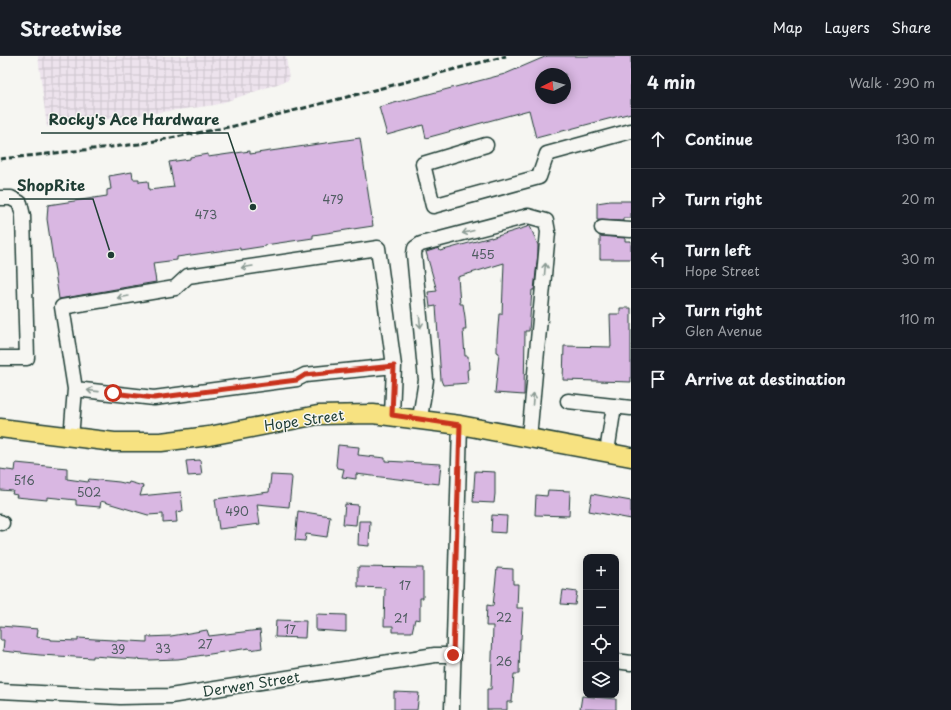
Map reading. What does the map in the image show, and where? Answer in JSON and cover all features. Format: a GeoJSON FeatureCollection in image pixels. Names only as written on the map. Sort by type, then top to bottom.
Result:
{"type":"FeatureCollection","features":[{"type":"Feature","properties":{"kind":"main road","name":"Hope Street"},"geometry":{"type":"LineString","coordinates":[[0,428],[71,438],[114,442],[161,442],[209,436],[318,415],[352,413],[420,418],[631,457]]}},
{"type":"Feature","properties":{"kind":"street"},"geometry":{"type":"LineString","coordinates":[[486,146],[423,164],[433,206],[539,177],[547,154],[631,131]]}},
{"type":"Feature","properties":{"kind":"street"},"geometry":{"type":"LineString","coordinates":[[0,198],[11,198],[20,203],[23,216],[27,358],[0,358]]}},
{"type":"Feature","properties":{"kind":"street"},"geometry":{"type":"LineString","coordinates":[[420,418],[426,380],[414,254],[415,248],[421,244],[528,216],[546,221],[548,232],[529,438]]}},
{"type":"Feature","properties":{"kind":"street"},"geometry":{"type":"LineString","coordinates":[[602,228],[631,230]]}},
{"type":"Feature","properties":{"kind":"street"},"geometry":{"type":"LineString","coordinates":[[71,438],[75,389],[62,307],[175,288],[188,276],[378,248],[394,366],[392,415]]}},
{"type":"Feature","properties":{"kind":"street"},"geometry":{"type":"LineString","coordinates":[[75,389],[154,398],[297,380],[305,375],[394,366]]}},
{"type":"Feature","properties":{"kind":"street"},"geometry":{"type":"LineString","coordinates":[[568,401],[631,408]]}},
{"type":"Feature","properties":{"kind":"street"},"geometry":{"type":"LineString","coordinates":[[607,452],[614,406]]}},
{"type":"Feature","properties":{"kind":"street"},"geometry":{"type":"LineString","coordinates":[[452,710],[460,425]]}},
{"type":"Feature","properties":{"kind":"street","name":"Derwen Street"},"geometry":{"type":"LineString","coordinates":[[0,691],[120,697],[170,696],[435,655],[453,655]]}},
{"type":"Feature","properties":{"kind":"street"},"geometry":{"type":"LineString","coordinates":[[619,661],[631,663]]}},
{"type":"Feature","properties":{"kind":"shaded area"},"geometry":{"type":"Polygon","coordinates":[[[38,56],[286,56],[289,80],[215,105],[47,127],[38,56]]]}},
{"type":"Feature","properties":{"kind":"building"},"geometry":{"type":"Polygon","coordinates":[[[547,56],[631,56],[631,113],[536,138],[529,110],[426,138],[423,125],[387,135],[379,107],[505,74],[547,56]]]}},
{"type":"Feature","properties":{"kind":"building"},"geometry":{"type":"Polygon","coordinates":[[[360,138],[373,226],[313,235],[313,238],[265,245],[266,246],[240,250],[240,248],[177,257],[177,260],[153,263],[156,282],[59,299],[47,219],[48,205],[107,196],[107,190],[111,189],[109,176],[132,172],[133,179],[139,179],[139,182],[148,181],[149,190],[174,187],[169,162],[190,159],[190,157],[208,154],[208,157],[250,151],[250,154],[360,138]]]}},
{"type":"Feature","properties":{"kind":"building"},"geometry":{"type":"Polygon","coordinates":[[[610,201],[631,201],[631,218],[623,218],[623,221],[597,220],[597,203],[610,201]]]}},
{"type":"Feature","properties":{"kind":"building"},"geometry":{"type":"Polygon","coordinates":[[[530,226],[538,245],[538,253],[534,290],[532,290],[529,331],[525,331],[524,395],[495,393],[499,353],[497,352],[497,339],[499,314],[502,314],[504,263],[458,277],[460,304],[463,304],[465,317],[466,330],[463,330],[465,356],[468,356],[468,383],[443,385],[441,380],[436,306],[430,307],[428,292],[437,291],[426,252],[439,248],[440,251],[530,226]]]}},
{"type":"Feature","properties":{"kind":"building"},"geometry":{"type":"Polygon","coordinates":[[[600,236],[625,238],[625,241],[631,241],[631,259],[600,259],[600,236]]]}},
{"type":"Feature","properties":{"kind":"building"},"geometry":{"type":"Polygon","coordinates":[[[620,308],[631,308],[631,382],[563,380],[564,346],[611,347],[610,314],[620,314],[620,308]]]}},
{"type":"Feature","properties":{"kind":"building"},"geometry":{"type":"Polygon","coordinates":[[[338,445],[359,447],[358,455],[385,458],[385,461],[441,464],[439,484],[356,474],[356,479],[342,477],[344,469],[337,468],[336,465],[338,445]]]}},
{"type":"Feature","properties":{"kind":"building"},"geometry":{"type":"Polygon","coordinates":[[[200,460],[202,475],[188,476],[186,461],[200,460]]]}},
{"type":"Feature","properties":{"kind":"building"},"geometry":{"type":"Polygon","coordinates":[[[16,463],[67,468],[67,479],[88,482],[89,479],[128,484],[129,482],[143,486],[140,496],[181,492],[183,511],[176,512],[177,522],[163,523],[163,514],[148,515],[101,501],[100,507],[76,505],[76,500],[47,497],[47,500],[16,497],[17,495],[12,494],[13,491],[0,490],[0,469],[15,471],[16,463]]]}},
{"type":"Feature","properties":{"kind":"building"},"geometry":{"type":"Polygon","coordinates":[[[475,471],[495,472],[494,503],[473,502],[475,471]]]}},
{"type":"Feature","properties":{"kind":"building"},"geometry":{"type":"Polygon","coordinates":[[[271,475],[291,476],[289,507],[257,504],[260,524],[219,529],[215,499],[269,492],[271,475]]]}},
{"type":"Feature","properties":{"kind":"building"},"geometry":{"type":"Polygon","coordinates":[[[548,490],[570,491],[569,516],[535,515],[536,495],[547,496],[548,490]]]}},
{"type":"Feature","properties":{"kind":"building"},"geometry":{"type":"Polygon","coordinates":[[[592,494],[631,501],[631,519],[589,511],[592,494]]]}},
{"type":"Feature","properties":{"kind":"building"},"geometry":{"type":"Polygon","coordinates":[[[345,504],[358,505],[356,525],[343,524],[345,504]]]}},
{"type":"Feature","properties":{"kind":"building"},"geometry":{"type":"Polygon","coordinates":[[[298,511],[330,516],[327,537],[306,534],[305,541],[295,540],[298,511]]]}},
{"type":"Feature","properties":{"kind":"building"},"geometry":{"type":"Polygon","coordinates":[[[492,515],[507,516],[506,533],[491,532],[492,515]]]}},
{"type":"Feature","properties":{"kind":"building"},"geometry":{"type":"Polygon","coordinates":[[[359,521],[370,521],[369,546],[358,545],[359,521]]]}},
{"type":"Feature","properties":{"kind":"building"},"geometry":{"type":"Polygon","coordinates":[[[358,567],[423,568],[423,598],[420,598],[420,620],[415,619],[412,632],[393,632],[393,626],[384,626],[385,588],[358,587],[358,567]]]}},
{"type":"Feature","properties":{"kind":"building"},"geometry":{"type":"Polygon","coordinates":[[[497,568],[513,569],[513,584],[518,584],[517,608],[523,608],[519,674],[514,674],[512,702],[507,702],[507,710],[487,710],[487,689],[491,689],[493,626],[486,626],[487,605],[493,606],[497,568]]]}},
{"type":"Feature","properties":{"kind":"building"},"geometry":{"type":"Polygon","coordinates":[[[563,590],[577,592],[575,605],[561,604],[563,590]]]}},
{"type":"Feature","properties":{"kind":"building"},"geometry":{"type":"Polygon","coordinates":[[[316,614],[346,615],[346,632],[316,630],[316,614]]]}},
{"type":"Feature","properties":{"kind":"building"},"geometry":{"type":"Polygon","coordinates":[[[276,620],[306,621],[305,638],[275,637],[276,620]]]}},
{"type":"Feature","properties":{"kind":"building"},"geometry":{"type":"Polygon","coordinates":[[[0,626],[38,629],[37,637],[51,640],[78,641],[78,638],[147,642],[147,637],[171,636],[207,630],[209,636],[260,630],[262,648],[250,650],[249,648],[178,659],[148,660],[93,656],[93,658],[40,655],[3,651],[4,640],[0,640],[0,626]]]}},
{"type":"Feature","properties":{"kind":"building"},"geometry":{"type":"Polygon","coordinates":[[[394,692],[419,693],[417,710],[394,710],[394,692]]]}},
{"type":"Feature","properties":{"kind":"building"},"geometry":{"type":"Polygon","coordinates":[[[582,696],[583,698],[616,699],[616,710],[580,709],[582,696]]]}},
{"type":"Feature","properties":{"kind":"railway"},"geometry":{"type":"LineString","coordinates":[[0,159],[139,144],[234,126],[506,56]]}},
{"type":"Feature","properties":{"kind":"place","name":"Rocky's Ace Hardware"},"geometry":{"type":"Point","coordinates":[253,207]}},
{"type":"Feature","properties":{"kind":"place","name":"ShopRite"},"geometry":{"type":"Point","coordinates":[111,255]}},
{"type":"Feature","properties":{"kind":"route"},"geometry":{"type":"LineString","coordinates":[[113,393],[154,398],[297,380],[305,375],[394,366],[392,415],[460,425],[453,655]]}}]}
